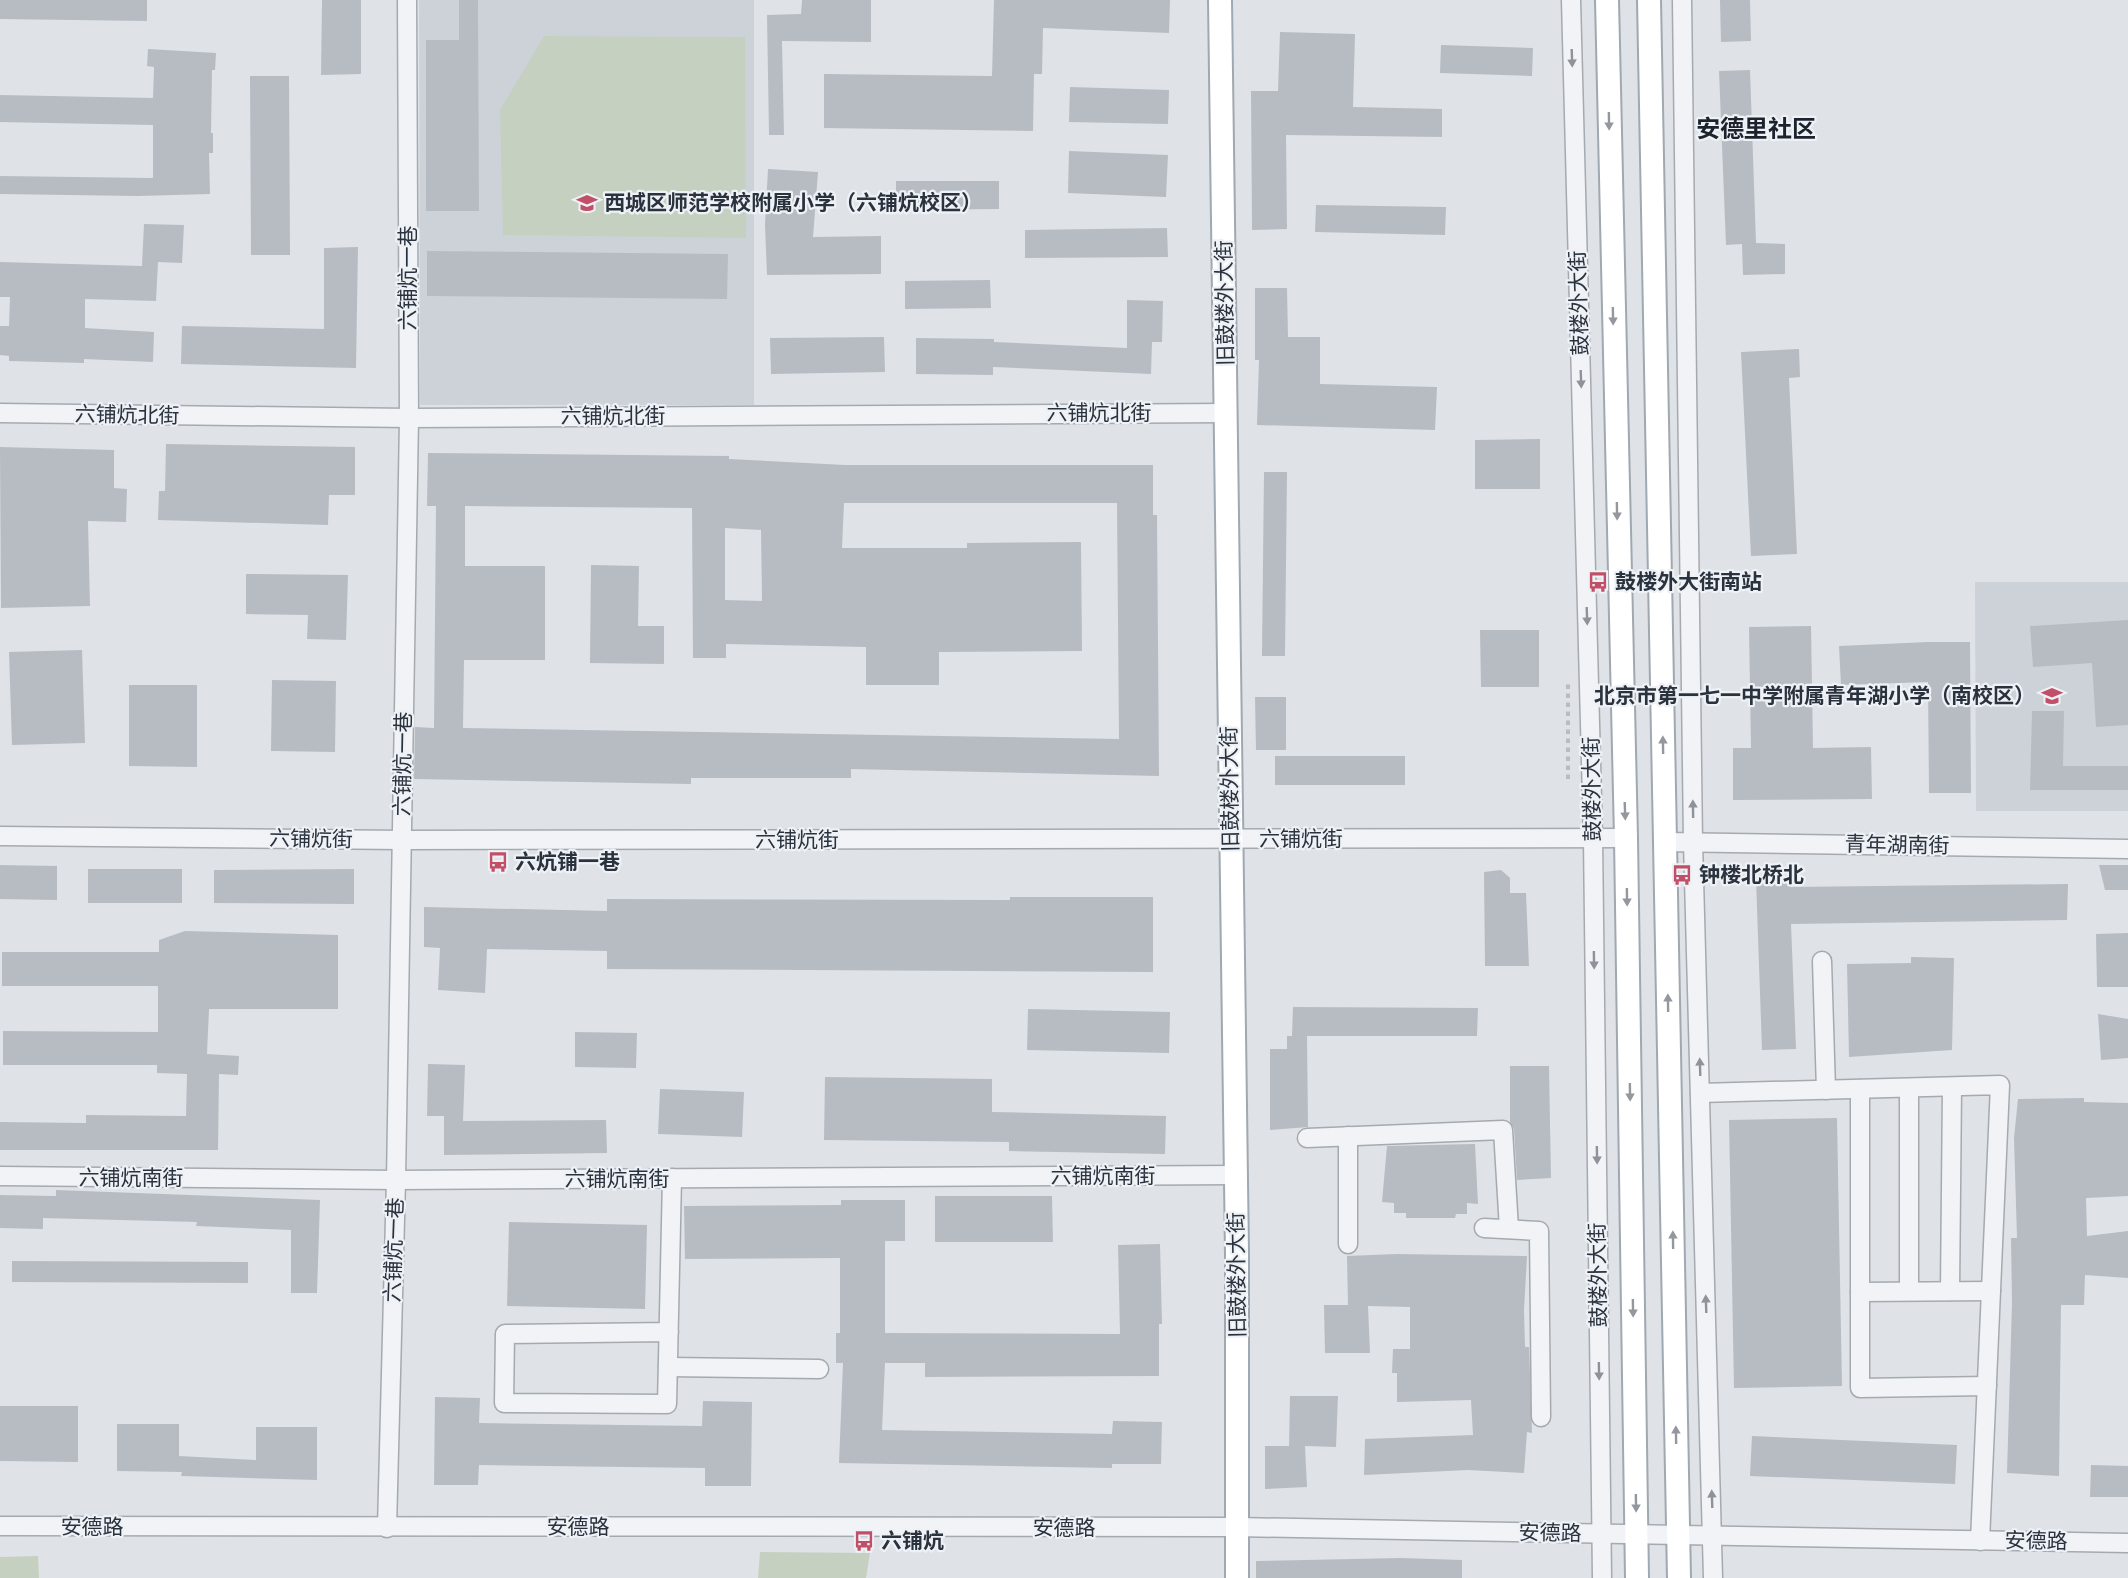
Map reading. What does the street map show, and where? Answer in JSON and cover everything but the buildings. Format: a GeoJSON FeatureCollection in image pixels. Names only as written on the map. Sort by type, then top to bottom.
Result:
{"type":"FeatureCollection","features":[{"type":"Feature","properties":{"kind":"main road","name":"旧鼓楼外大街"},"geometry":{"type":"LineString","coordinates":[[1220,0],[1238,1353],[1237,1578]]}},
{"type":"Feature","properties":{"kind":"main road","name":"鼓楼外大街"},"geometry":{"type":"LineString","coordinates":[[1607,0],[1626,838],[1637,1578]]}},
{"type":"Feature","properties":{"kind":"main road"},"geometry":{"type":"LineString","coordinates":[[1649,0],[1679,1578]]}},
{"type":"Feature","properties":{"kind":"street","name":"六铺炕一巷"},"geometry":{"type":"LineString","coordinates":[[387,1528],[396,1180],[409,417],[407,0]]}},
{"type":"Feature","properties":{"kind":"street","name":"鼓楼外大街"},"geometry":{"type":"LineString","coordinates":[[1571,0],[1593,838],[1602,1578]]}},
{"type":"Feature","properties":{"kind":"street"},"geometry":{"type":"LineString","coordinates":[[1682,0],[1693,842],[1713,1578]]}},
{"type":"Feature","properties":{"kind":"street","name":"六铺炕北街"},"geometry":{"type":"LineString","coordinates":[[0,413],[409,417],[1227,412]]}},
{"type":"Feature","properties":{"kind":"street","name":"六铺炕街"},"geometry":{"type":"LineString","coordinates":[[0,836],[402,840],[1626,838]]}},
{"type":"Feature","properties":{"kind":"street","name":"青年湖南街"},"geometry":{"type":"LineString","coordinates":[[1665,842],[2128,849]]}},
{"type":"Feature","properties":{"kind":"street"},"geometry":{"type":"LineString","coordinates":[[1822,961],[1826,1090]]}},
{"type":"Feature","properties":{"kind":"street"},"geometry":{"type":"LineString","coordinates":[[1700,1093],[2000,1085],[1980,1540]]}},
{"type":"Feature","properties":{"kind":"street"},"geometry":{"type":"LineString","coordinates":[[1950,1291],[1952,1087]]}},
{"type":"Feature","properties":{"kind":"street"},"geometry":{"type":"LineString","coordinates":[[1909,1088],[1909,1291]]}},
{"type":"Feature","properties":{"kind":"street"},"geometry":{"type":"LineString","coordinates":[[1860,1089],[1860,1388],[1987,1386]]}},
{"type":"Feature","properties":{"kind":"street"},"geometry":{"type":"LineString","coordinates":[[1307,1138],[1503,1130],[1509,1229]]}},
{"type":"Feature","properties":{"kind":"street"},"geometry":{"type":"LineString","coordinates":[[1348,1136],[1348,1244]]}},
{"type":"Feature","properties":{"kind":"street","name":"六铺炕南街"},"geometry":{"type":"LineString","coordinates":[[0,1176],[396,1180],[1235,1175]]}},
{"type":"Feature","properties":{"kind":"street"},"geometry":{"type":"LineString","coordinates":[[669,1332],[506,1334],[504,1403],[667,1404],[669,1332],[672,1179]]}},
{"type":"Feature","properties":{"kind":"street"},"geometry":{"type":"LineString","coordinates":[[1484,1228],[1539,1231],[1541,1417]]}},
{"type":"Feature","properties":{"kind":"street"},"geometry":{"type":"LineString","coordinates":[[1860,1292],[1991,1290]]}},
{"type":"Feature","properties":{"kind":"street"},"geometry":{"type":"LineString","coordinates":[[668,1367],[819,1369]]}},
{"type":"Feature","properties":{"kind":"street","name":"安德路"},"geometry":{"type":"LineString","coordinates":[[0,1526],[1236,1527],[2128,1543]]}},
{"type":"Feature","properties":{"kind":"path"},"geometry":{"type":"LineString","coordinates":[[1568,684],[1568,780]]}},
{"type":"Feature","properties":{"kind":"shaded area","name":"西城区师范学校附属小学（六铺炕校区）"},"geometry":{"type":"Polygon","coordinates":[[[419,0],[754,0],[754,405],[420,405],[419,0]]]}},
{"type":"Feature","properties":{"kind":"shaded area","name":"北京市第一七一中学附属青年湖小学（南校区）"},"geometry":{"type":"Polygon","coordinates":[[[1975,582],[2128,582],[2128,811],[1976,811],[1975,582]]]}},
{"type":"Feature","properties":{"kind":"green space"},"geometry":{"type":"Polygon","coordinates":[[[544,36],[745,37],[746,238],[503,235],[500,110],[544,36]]]}},
{"type":"Feature","properties":{"kind":"green space"},"geometry":{"type":"Polygon","coordinates":[[[760,1552],[870,1553],[866,1578],[758,1578],[760,1552]]]}},
{"type":"Feature","properties":{"kind":"green space"},"geometry":{"type":"Polygon","coordinates":[[[38,1556],[39,1578],[0,1578],[0,1557],[38,1556]]]}},
{"type":"Feature","properties":{"kind":"place","name":"西城区师范学校附属小学（六铺炕校区）"},"geometry":{"type":"Point","coordinates":[587,203]}},
{"type":"Feature","properties":{"kind":"place","name":"鼓楼外大街南站"},"geometry":{"type":"Point","coordinates":[1598,582]}},
{"type":"Feature","properties":{"kind":"place","name":"北京市第一七一中学附属青年湖小学（南校区）"},"geometry":{"type":"Point","coordinates":[2052,696]}},
{"type":"Feature","properties":{"kind":"place","name":"六炕铺一巷"},"geometry":{"type":"Point","coordinates":[498,862]}},
{"type":"Feature","properties":{"kind":"place","name":"钟楼北桥北"},"geometry":{"type":"Point","coordinates":[1682,875]}},
{"type":"Feature","properties":{"kind":"place","name":"六铺炕"},"geometry":{"type":"Point","coordinates":[864,1541]}},
{"type":"Feature","properties":{"kind":"district","name":"安德里社区"},"geometry":{"type":"Point","coordinates":[1756,129]}}]}
